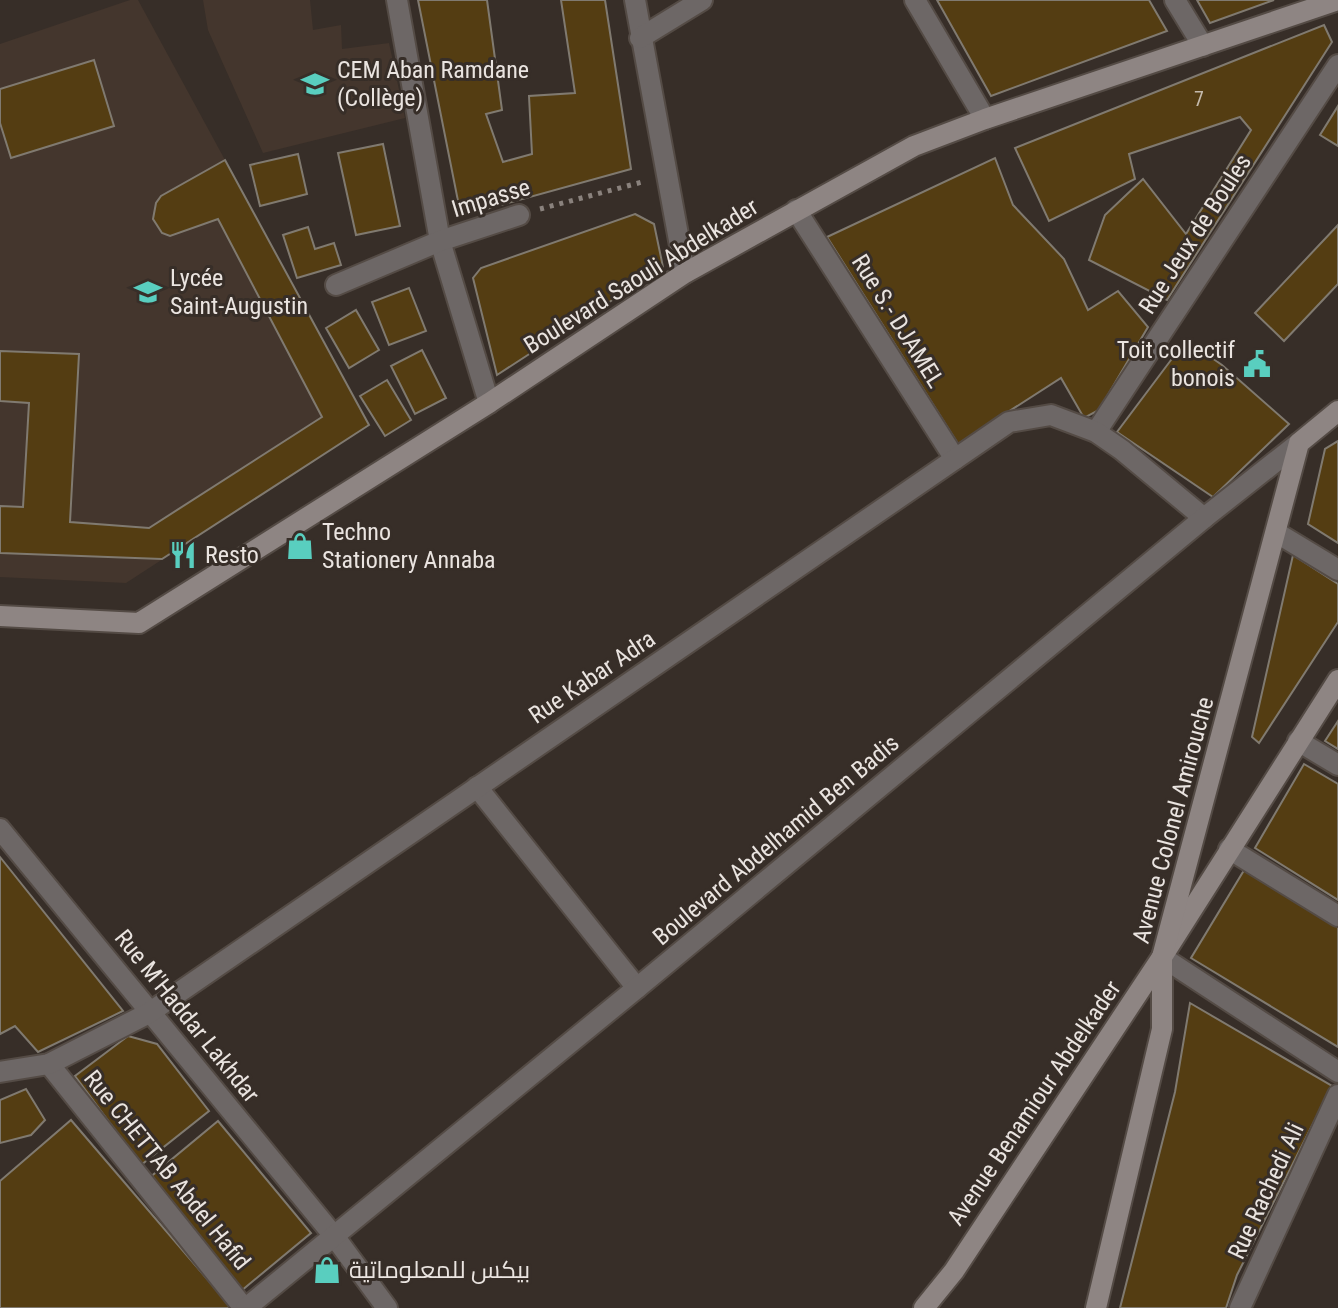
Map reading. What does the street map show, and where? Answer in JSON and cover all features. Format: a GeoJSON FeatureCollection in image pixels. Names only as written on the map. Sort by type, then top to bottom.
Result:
{"type":"FeatureCollection","features":[{"type":"Feature","properties":{"kind":"main road","name":"Boulevard Saouli Abdelkader"},"geometry":{"type":"LineString","coordinates":[[0,616],[139,623],[489,403],[685,273],[914,146],[985,119],[1338,0]]}},
{"type":"Feature","properties":{"kind":"main road","name":"Boulevard Abdelhamid Ben Badis"},"geometry":{"type":"LineString","coordinates":[[1299,443],[1338,411]]}},
{"type":"Feature","properties":{"kind":"main road","name":"Avenue Colonel Amirouche"},"geometry":{"type":"LineString","coordinates":[[1096,1308],[1162,1029],[1162,957],[1299,443]]}},
{"type":"Feature","properties":{"kind":"main road","name":"Avenue Benamiour Abdelkader"},"geometry":{"type":"LineString","coordinates":[[924,1308],[954,1271],[1162,957],[1338,680]]}},
{"type":"Feature","properties":{"kind":"street"},"geometry":{"type":"LineString","coordinates":[[397,0],[440,241],[489,403]]}},
{"type":"Feature","properties":{"kind":"street"},"geometry":{"type":"LineString","coordinates":[[635,0],[685,273]]}},
{"type":"Feature","properties":{"kind":"street"},"geometry":{"type":"LineString","coordinates":[[640,38],[702,0]]}},
{"type":"Feature","properties":{"kind":"street"},"geometry":{"type":"LineString","coordinates":[[915,0],[985,119]]}},
{"type":"Feature","properties":{"kind":"street"},"geometry":{"type":"LineString","coordinates":[[1175,0],[1203,46]]}},
{"type":"Feature","properties":{"kind":"street","name":"Rue Jeux de Boules"},"geometry":{"type":"LineString","coordinates":[[1096,432],[1338,65]]}},
{"type":"Feature","properties":{"kind":"street","name":"Rue S.- DJAMEL"},"geometry":{"type":"LineString","coordinates":[[796,210],[955,459]]}},
{"type":"Feature","properties":{"kind":"street","name":"Impasse"},"geometry":{"type":"LineString","coordinates":[[336,285],[440,241],[519,215]]}},
{"type":"Feature","properties":{"kind":"street","name":"Rue Kabar Adra"},"geometry":{"type":"LineString","coordinates":[[0,1072],[49,1064],[149,1013],[1009,422],[1051,415],[1096,432],[1204,518]]}},
{"type":"Feature","properties":{"kind":"street","name":"Boulevard Abdelhamid Ben Badis"},"geometry":{"type":"LineString","coordinates":[[245,1308],[1299,443]]}},
{"type":"Feature","properties":{"kind":"street"},"geometry":{"type":"LineString","coordinates":[[1277,533],[1338,570]]}},
{"type":"Feature","properties":{"kind":"street"},"geometry":{"type":"LineString","coordinates":[[1298,741],[1338,765]]}},
{"type":"Feature","properties":{"kind":"street"},"geometry":{"type":"LineString","coordinates":[[477,787],[637,988]]}},
{"type":"Feature","properties":{"kind":"street","name":"Rue M'Haddar Lakhdar"},"geometry":{"type":"LineString","coordinates":[[0,829],[334,1236],[387,1308]]}},
{"type":"Feature","properties":{"kind":"street"},"geometry":{"type":"LineString","coordinates":[[1229,849],[1338,916]]}},
{"type":"Feature","properties":{"kind":"street"},"geometry":{"type":"LineString","coordinates":[[1162,957],[1338,1072]]}},
{"type":"Feature","properties":{"kind":"street","name":"Rue CHETTAB Abdel Hafid"},"geometry":{"type":"LineString","coordinates":[[49,1064],[245,1308]]}},
{"type":"Feature","properties":{"kind":"street","name":"Rue Rachedi Ali"},"geometry":{"type":"LineString","coordinates":[[1240,1308],[1338,1095]]}},
{"type":"Feature","properties":{"kind":"path","name":"Impasse"},"geometry":{"type":"LineString","coordinates":[[519,215],[666,175]]}},
{"type":"Feature","properties":{"kind":"shaded area","name":"Lycée Saint-Augustin"},"geometry":{"type":"Polygon","coordinates":[[[130,0],[138,0],[369,425],[126,583],[0,577],[0,44],[130,0]]]}},
{"type":"Feature","properties":{"kind":"shaded area","name":"CEM Aban Ramdane (Collège)"},"geometry":{"type":"Polygon","coordinates":[[[203,0],[310,0],[313,30],[341,25],[342,49],[389,43],[405,118],[263,153],[208,30],[203,0]]]}},
{"type":"Feature","properties":{"kind":"building"},"geometry":{"type":"Polygon","coordinates":[[[418,0],[487,0],[502,110],[486,114],[503,162],[532,154],[529,96],[575,93],[561,0],[605,0],[631,169],[461,216],[418,0]]]}},
{"type":"Feature","properties":{"kind":"building"},"geometry":{"type":"Polygon","coordinates":[[[937,0],[1149,0],[1167,31],[991,96],[937,0]]]}},
{"type":"Feature","properties":{"kind":"building"},"geometry":{"type":"Polygon","coordinates":[[[1197,0],[1274,0],[1210,23],[1197,0]]]}},
{"type":"Feature","properties":{"kind":"building"},"geometry":{"type":"Polygon","coordinates":[[[1324,25],[1332,42],[1167,300],[1089,260],[1105,215],[1143,179],[1186,234],[1251,130],[1240,117],[1129,154],[1135,179],[1049,221],[1015,148],[1324,25]]]}},
{"type":"Feature","properties":{"kind":"building"},"geometry":{"type":"Polygon","coordinates":[[[94,60],[114,126],[11,158],[0,123],[0,89],[94,60]]]}},
{"type":"Feature","properties":{"kind":"building"},"geometry":{"type":"Polygon","coordinates":[[[1338,106],[1338,146],[1320,135],[1338,106]]]}},
{"type":"Feature","properties":{"kind":"building"},"geometry":{"type":"Polygon","coordinates":[[[383,144],[400,226],[356,235],[338,153],[383,144]]]}},
{"type":"Feature","properties":{"kind":"building"},"geometry":{"type":"Polygon","coordinates":[[[298,154],[307,194],[260,206],[250,165],[298,154]]]}},
{"type":"Feature","properties":{"kind":"building"},"geometry":{"type":"Polygon","coordinates":[[[995,158],[1013,205],[1064,259],[1088,310],[1118,291],[1148,327],[1099,410],[1084,418],[1061,378],[958,444],[827,237],[995,158]]]}},
{"type":"Feature","properties":{"kind":"building"},"geometry":{"type":"Polygon","coordinates":[[[225,160],[369,425],[162,559],[0,553],[0,506],[23,507],[29,403],[0,401],[0,351],[79,354],[70,522],[149,528],[322,417],[218,219],[170,236],[162,233],[153,219],[156,203],[161,196],[225,160]]]}},
{"type":"Feature","properties":{"kind":"building"},"geometry":{"type":"Polygon","coordinates":[[[635,214],[654,224],[663,267],[497,375],[473,278],[481,268],[635,214]]]}},
{"type":"Feature","properties":{"kind":"building"},"geometry":{"type":"Polygon","coordinates":[[[1338,225],[1338,284],[1284,341],[1255,313],[1338,225]]]}},
{"type":"Feature","properties":{"kind":"building"},"geometry":{"type":"Polygon","coordinates":[[[308,227],[315,249],[334,243],[341,265],[297,278],[283,235],[308,227]]]}},
{"type":"Feature","properties":{"kind":"building"},"geometry":{"type":"Polygon","coordinates":[[[409,288],[426,331],[389,345],[372,302],[409,288]]]}},
{"type":"Feature","properties":{"kind":"building"},"geometry":{"type":"Polygon","coordinates":[[[356,310],[379,350],[349,368],[326,328],[356,310]]]}},
{"type":"Feature","properties":{"kind":"building"},"geometry":{"type":"Polygon","coordinates":[[[1186,340],[1222,365],[1289,424],[1213,497],[1117,432],[1186,340]]]}},
{"type":"Feature","properties":{"kind":"building"},"geometry":{"type":"Polygon","coordinates":[[[422,350],[446,398],[415,414],[391,366],[422,350]]]}},
{"type":"Feature","properties":{"kind":"building"},"geometry":{"type":"Polygon","coordinates":[[[387,380],[411,420],[385,436],[360,396],[387,380]]]}},
{"type":"Feature","properties":{"kind":"building"},"geometry":{"type":"Polygon","coordinates":[[[1338,441],[1338,543],[1308,524],[1325,449],[1338,441]]]}},
{"type":"Feature","properties":{"kind":"building"},"geometry":{"type":"Polygon","coordinates":[[[1293,555],[1338,584],[1338,622],[1259,743],[1252,737],[1293,555]]]}},
{"type":"Feature","properties":{"kind":"building"},"geometry":{"type":"Polygon","coordinates":[[[1338,721],[1338,749],[1325,741],[1338,721]]]}},
{"type":"Feature","properties":{"kind":"building"},"geometry":{"type":"Polygon","coordinates":[[[1304,764],[1338,784],[1338,900],[1255,848],[1304,764]]]}},
{"type":"Feature","properties":{"kind":"building"},"geometry":{"type":"Polygon","coordinates":[[[0,857],[123,1011],[38,1052],[15,1026],[0,1034],[0,857]]]}},
{"type":"Feature","properties":{"kind":"building"},"geometry":{"type":"Polygon","coordinates":[[[1246,867],[1338,923],[1338,1047],[1191,958],[1246,867]]]}},
{"type":"Feature","properties":{"kind":"building"},"geometry":{"type":"Polygon","coordinates":[[[1190,1003],[1332,1086],[1237,1275],[1226,1308],[1120,1308],[1175,1092],[1190,1003]]]}},
{"type":"Feature","properties":{"kind":"building"},"geometry":{"type":"Polygon","coordinates":[[[128,1036],[157,1044],[209,1111],[141,1165],[75,1076],[128,1036]]]}},
{"type":"Feature","properties":{"kind":"building"},"geometry":{"type":"Polygon","coordinates":[[[26,1089],[45,1120],[31,1135],[0,1143],[0,1100],[26,1089]]]}},
{"type":"Feature","properties":{"kind":"building"},"geometry":{"type":"Polygon","coordinates":[[[71,1120],[232,1308],[0,1308],[0,1181],[71,1120]]]}},
{"type":"Feature","properties":{"kind":"building"},"geometry":{"type":"Polygon","coordinates":[[[218,1121],[311,1233],[241,1291],[148,1179],[218,1121]]]}},
{"type":"Feature","properties":{"kind":"place","name":"CEM Aban Ramdane (Collège)"},"geometry":{"type":"Point","coordinates":[315,84]}},
{"type":"Feature","properties":{"kind":"place","name":"Lycée Saint-Augustin"},"geometry":{"type":"Point","coordinates":[148,292]}},
{"type":"Feature","properties":{"kind":"place","name":"Toit collectif bonois"},"geometry":{"type":"Point","coordinates":[1257,364]}},
{"type":"Feature","properties":{"kind":"place","name":"Techno Stationery Annaba"},"geometry":{"type":"Point","coordinates":[300,546]}},
{"type":"Feature","properties":{"kind":"place","name":"Resto"},"geometry":{"type":"Point","coordinates":[183,555]}},
{"type":"Feature","properties":{"kind":"place","name":"بيكس للمعلوماتية"},"geometry":{"type":"Point","coordinates":[327,1270]}}]}
